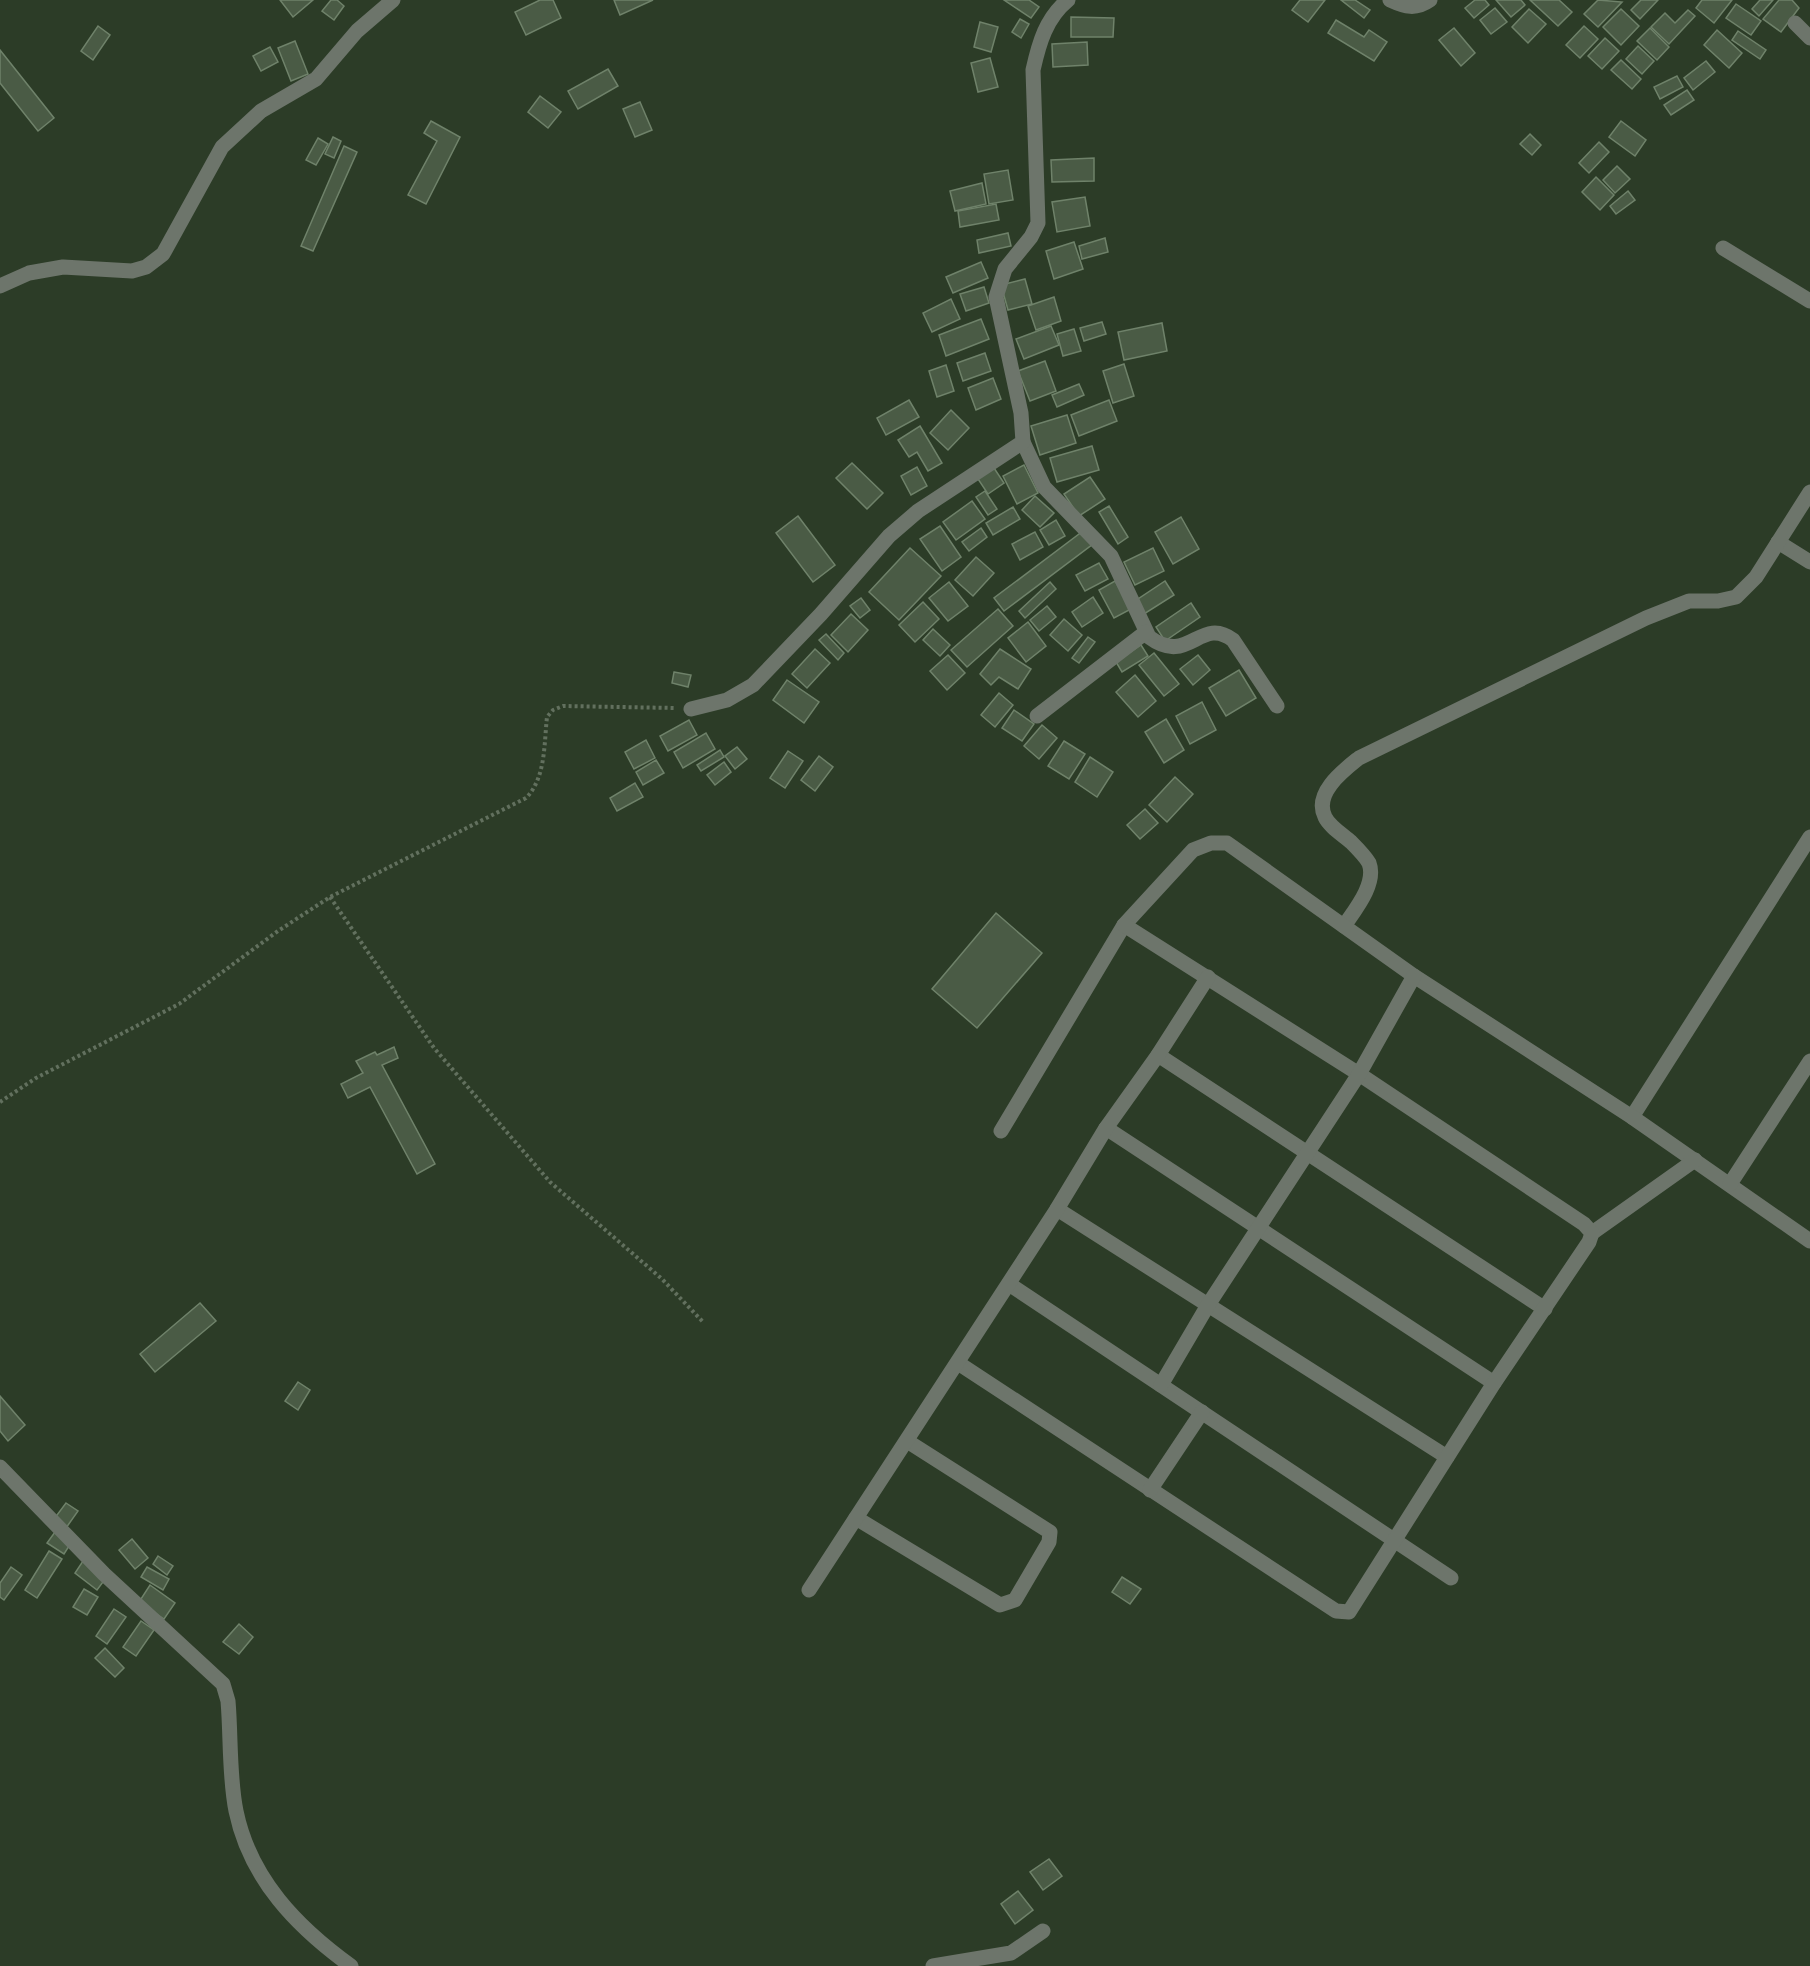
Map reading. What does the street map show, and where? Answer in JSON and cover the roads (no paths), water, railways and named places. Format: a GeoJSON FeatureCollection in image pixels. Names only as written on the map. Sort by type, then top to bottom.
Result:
{"type":"FeatureCollection","features":[{"type":"Feature","properties":{"kind":"street"},"geometry":{"type":"LineString","coordinates":[[0,286],[29,273],[63,267],[132,271],[146,267],[163,254],[222,147],[261,111],[316,78],[357,31],[393,0]]}},
{"type":"Feature","properties":{"kind":"street"},"geometry":{"type":"LineString","coordinates":[[1068,0],[1047,24],[1038,46],[1033,70],[1038,223],[1031,237],[1005,269],[996,297],[1021,413],[1023,442],[1044,487],[1111,556],[1146,632],[1160,645],[1170,648],[1181,647],[1209,633],[1225,634],[1233,640],[1277,706]]}},
{"type":"Feature","properties":{"kind":"street"},"geometry":{"type":"LineString","coordinates":[[1390,0],[1406,7],[1418,7],[1430,0]]}},
{"type":"Feature","properties":{"kind":"street"},"geometry":{"type":"LineString","coordinates":[[1795,23],[1810,38]]}},
{"type":"Feature","properties":{"kind":"street"},"geometry":{"type":"LineString","coordinates":[[1723,248],[1810,301]]}},
{"type":"Feature","properties":{"kind":"street"},"geometry":{"type":"LineString","coordinates":[[691,709],[727,700],[753,685],[827,607],[889,536],[918,511],[1023,442]]}},
{"type":"Feature","properties":{"kind":"street"},"geometry":{"type":"LineString","coordinates":[[1344,926],[1363,897],[1369,878],[1369,864],[1325,819],[1322,808],[1330,785],[1343,770],[1359,758],[1646,618],[1689,602],[1718,601],[1736,597],[1756,578],[1810,492]]}},
{"type":"Feature","properties":{"kind":"street"},"geometry":{"type":"LineString","coordinates":[[1778,542],[1810,562]]}},
{"type":"Feature","properties":{"kind":"street"},"geometry":{"type":"LineString","coordinates":[[1037,716],[1146,632]]}},
{"type":"Feature","properties":{"kind":"street"},"geometry":{"type":"LineString","coordinates":[[1632,1117],[1810,837]]}},
{"type":"Feature","properties":{"kind":"street"},"geometry":{"type":"LineString","coordinates":[[1001,1131],[1124,925],[1193,850],[1210,843],[1227,843],[1414,976],[1632,1117],[1810,1241]]}},
{"type":"Feature","properties":{"kind":"street"},"geometry":{"type":"LineString","coordinates":[[1124,925],[1359,1074],[1584,1224],[1592,1233]]}},
{"type":"Feature","properties":{"kind":"street"},"geometry":{"type":"LineString","coordinates":[[1161,1385],[1208,1305],[1359,1074],[1414,976]]}},
{"type":"Feature","properties":{"kind":"street"},"geometry":{"type":"LineString","coordinates":[[808,1590],[958,1364],[1106,1128],[1158,1055],[1208,977]]}},
{"type":"Feature","properties":{"kind":"street"},"geometry":{"type":"LineString","coordinates":[[1158,1055],[1545,1309]]}},
{"type":"Feature","properties":{"kind":"street"},"geometry":{"type":"LineString","coordinates":[[1730,1184],[1810,1061]]}},
{"type":"Feature","properties":{"kind":"street"},"geometry":{"type":"LineString","coordinates":[[1106,1128],[1494,1383]]}},
{"type":"Feature","properties":{"kind":"street"},"geometry":{"type":"LineString","coordinates":[[958,1364],[1342,1612],[1349,1612],[1494,1383],[1589,1242],[1592,1233],[1695,1160]]}},
{"type":"Feature","properties":{"kind":"street"},"geometry":{"type":"LineString","coordinates":[[1057,1209],[1447,1457]]}},
{"type":"Feature","properties":{"kind":"street"},"geometry":{"type":"LineString","coordinates":[[1009,1284],[1451,1578]]}},
{"type":"Feature","properties":{"kind":"street"},"geometry":{"type":"LineString","coordinates":[[1150,1490],[1202,1412]]}},
{"type":"Feature","properties":{"kind":"street"},"geometry":{"type":"LineString","coordinates":[[856,1518],[1000,1605],[1015,1600],[1049,1542],[1050,1532],[907,1441]]}},
{"type":"Feature","properties":{"kind":"street"},"geometry":{"type":"LineString","coordinates":[[0,1467],[104,1574],[223,1684],[228,1701],[235,1809],[243,1841],[264,1880],[291,1918],[316,1941],[351,1966]]}},
{"type":"Feature","properties":{"kind":"street"},"geometry":{"type":"LineString","coordinates":[[933,1966],[1011,1953],[1043,1930]]}}]}
